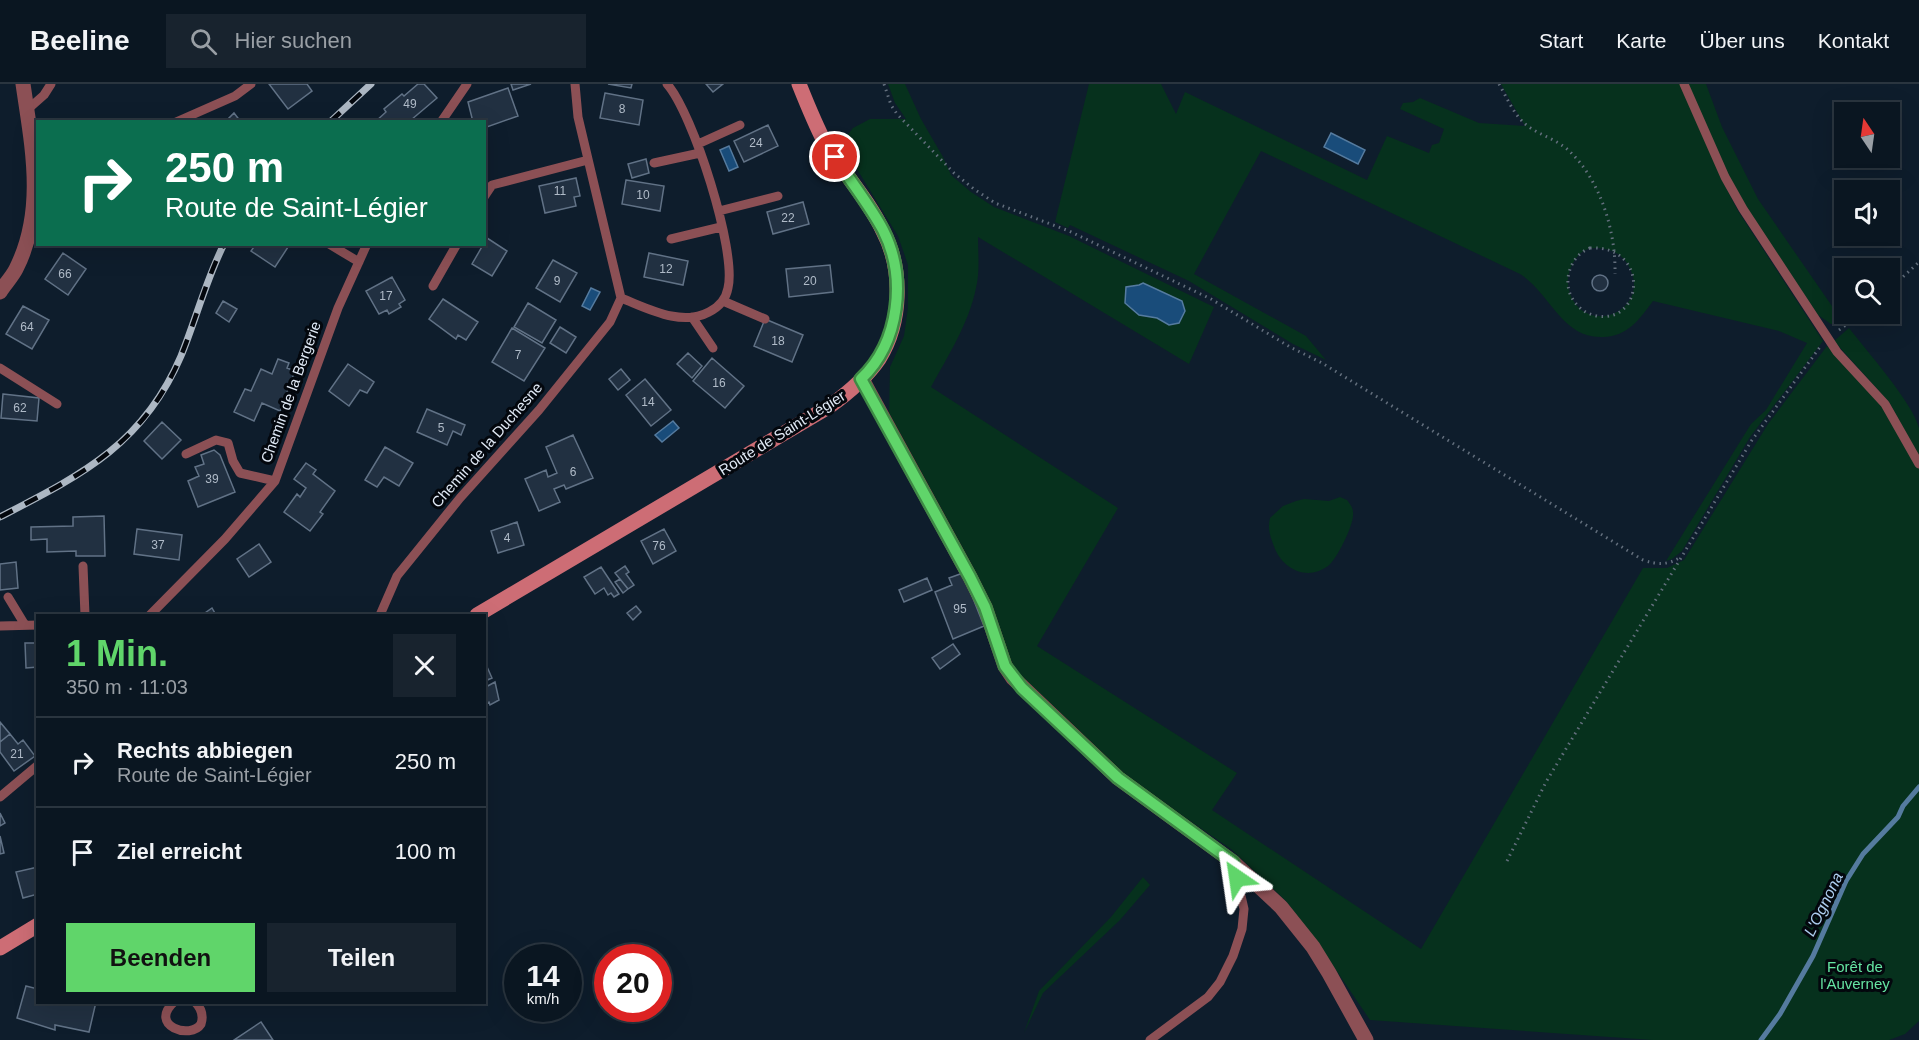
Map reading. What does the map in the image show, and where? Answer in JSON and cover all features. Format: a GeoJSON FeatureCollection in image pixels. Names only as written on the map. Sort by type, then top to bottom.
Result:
{"type":"FeatureCollection","features":[{"type":"Feature","properties":{"kind":"main road","name":"Route de Saint-Légier"},"geometry":{"type":"LineString","coordinates":[[479,614],[813,417],[842,398],[879,358],[891,332],[897,290],[893,260],[884,232],[826,143],[799,84]]}},
{"type":"Feature","properties":{"kind":"main road"},"geometry":{"type":"LineString","coordinates":[[0,948],[36,926]]}},
{"type":"Feature","properties":{"kind":"street"},"geometry":{"type":"LineString","coordinates":[[0,292],[15,270],[27,242],[33,217],[36,187],[23,84]]}},
{"type":"Feature","properties":{"kind":"street"},"geometry":{"type":"LineString","coordinates":[[861,379],[970,577],[985,607],[1005,666],[1013,678],[1118,778],[1233,862],[1281,907],[1294,921],[1329,974],[1364,1036]]}},
{"type":"Feature","properties":{"kind":"lane"},"geometry":{"type":"LineString","coordinates":[[27,110],[44,95],[51,84]]}},
{"type":"Feature","properties":{"kind":"lane"},"geometry":{"type":"LineString","coordinates":[[181,120],[235,96],[251,84]]}},
{"type":"Feature","properties":{"kind":"lane"},"geometry":{"type":"LineString","coordinates":[[442,120],[467,84]]}},
{"type":"Feature","properties":{"kind":"lane"},"geometry":{"type":"LineString","coordinates":[[575,84],[578,117],[621,298],[675,318],[692,317],[708,313],[723,301],[728,289],[730,273],[720,211],[699,148],[675,93],[667,84]]}},
{"type":"Feature","properties":{"kind":"lane"},"geometry":{"type":"LineString","coordinates":[[1684,84],[1725,177],[1743,209],[1837,352],[1885,404],[1919,464]]}},
{"type":"Feature","properties":{"kind":"lane"},"geometry":{"type":"LineString","coordinates":[[654,163],[699,148],[740,125]]}},
{"type":"Feature","properties":{"kind":"lane"},"geometry":{"type":"LineString","coordinates":[[486,194],[492,185],[588,160]]}},
{"type":"Feature","properties":{"kind":"lane"},"geometry":{"type":"LineString","coordinates":[[720,211],[778,196]]}},
{"type":"Feature","properties":{"kind":"lane"},"geometry":{"type":"LineString","coordinates":[[671,239],[721,226]]}},
{"type":"Feature","properties":{"kind":"lane"},"geometry":{"type":"LineString","coordinates":[[332,246],[359,262]]}},
{"type":"Feature","properties":{"kind":"lane","name":"Chemin de la Bergerie"},"geometry":{"type":"LineString","coordinates":[[151,614],[225,539],[275,481],[338,309],[367,246]]}},
{"type":"Feature","properties":{"kind":"lane"},"geometry":{"type":"LineString","coordinates":[[433,286],[456,246]]}},
{"type":"Feature","properties":{"kind":"lane","name":"Chemin de la Duchesne"},"geometry":{"type":"LineString","coordinates":[[380,614],[397,576],[460,498],[539,410],[610,322],[621,298]]}},
{"type":"Feature","properties":{"kind":"lane"},"geometry":{"type":"LineString","coordinates":[[723,301],[765,319]]}},
{"type":"Feature","properties":{"kind":"lane"},"geometry":{"type":"LineString","coordinates":[[692,317],[713,348]]}},
{"type":"Feature","properties":{"kind":"lane"},"geometry":{"type":"LineString","coordinates":[[0,368],[57,404]]}},
{"type":"Feature","properties":{"kind":"lane"},"geometry":{"type":"LineString","coordinates":[[186,454],[216,440],[228,443],[233,461],[240,473],[275,481]]}},
{"type":"Feature","properties":{"kind":"lane"},"geometry":{"type":"LineString","coordinates":[[83,566],[85,614]]}},
{"type":"Feature","properties":{"kind":"lane"},"geometry":{"type":"LineString","coordinates":[[8,597],[25,625]]}},
{"type":"Feature","properties":{"kind":"lane"},"geometry":{"type":"LineString","coordinates":[[0,626],[36,625]]}},
{"type":"Feature","properties":{"kind":"lane"},"geometry":{"type":"LineString","coordinates":[[0,797],[36,767]]}},
{"type":"Feature","properties":{"kind":"lane"},"geometry":{"type":"LineString","coordinates":[[1150,1040],[1208,997],[1220,982],[1233,956],[1242,929],[1244,909],[1233,862]]}},
{"type":"Feature","properties":{"kind":"lane"},"geometry":{"type":"LineString","coordinates":[[172,1004],[165,1016],[167,1025],[173,1032],[182,1035],[192,1034],[199,1029],[202,1022],[197,1005]]}},
{"type":"Feature","properties":{"kind":"lane"},"geometry":{"type":"LineString","coordinates":[[165,1040],[173,1032]]}},
{"type":"Feature","properties":{"kind":"path"},"geometry":{"type":"LineString","coordinates":[[884,84],[891,105],[897,114],[954,173],[995,203],[1069,231],[1211,298],[1290,347],[1347,378],[1643,560],[1661,564],[1673,562],[1681,557]]}},
{"type":"Feature","properties":{"kind":"path"},"geometry":{"type":"LineString","coordinates":[[1499,84],[1524,124],[1553,138],[1585,170],[1601,201],[1616,252],[1615,274]]}},
{"type":"Feature","properties":{"kind":"path"},"geometry":{"type":"LineString","coordinates":[[1590,248],[1602,248],[1616,252],[1626,262],[1633,275],[1634,291],[1631,300],[1619,312],[1610,316],[1603,317],[1586,312],[1578,307],[1569,292],[1568,275],[1572,264],[1580,253],[1590,248]]}},
{"type":"Feature","properties":{"kind":"path"},"geometry":{"type":"LineString","coordinates":[[1900,280],[1919,262]]}},
{"type":"Feature","properties":{"kind":"path"},"geometry":{"type":"LineString","coordinates":[[1507,861],[1546,782],[1752,440],[1828,338],[1847,324]]}},
{"type":"Feature","properties":{"kind":"green space","name":"Forêt de l'Auverney"},"geometry":{"type":"Polygon","coordinates":[[[888,84],[905,84],[951,175],[994,207],[1069,236],[1214,307],[1189,364],[978,237],[978,275],[973,301],[957,339],[931,387],[1118,508],[1037,646],[1237,773],[1212,810],[1421,949],[1643,568],[1667,568],[1684,560],[1768,424],[1827,346],[1883,406],[1919,469],[1919,1021],[1905,1034],[1889,1040],[1653,1040],[1370,1020],[1286,901],[1231,849],[1133,782],[1018,676],[889,415],[890,367],[904,336],[908,308],[908,265],[898,236],[841,143],[853,128],[870,119],[906,119],[895,103],[888,84]],[[1141,283],[1133,285],[1129,304],[1138,314],[1163,320],[1149,287],[1141,283]]]}},
{"type":"Feature","properties":{"kind":"green space"},"geometry":{"type":"Polygon","coordinates":[[[1089,84],[1161,84],[1176,114],[1185,92],[1367,180],[1387,136],[1429,153],[1432,145],[1439,143],[1444,129],[1400,109],[1403,103],[1413,102],[1420,98],[1479,123],[1525,126],[1501,84],[1680,84],[1738,211],[1823,341],[1750,437],[1682,551],[1666,561],[1751,424],[1766,410],[1807,343],[1779,331],[1653,301],[1632,326],[1619,334],[1603,337],[1589,336],[1577,331],[1567,323],[1540,292],[1520,274],[1261,151],[1194,274],[1306,336],[1326,360],[1293,344],[1189,281],[1070,225],[1068,228],[1055,222],[1089,84]],[[1591,248],[1580,253],[1568,276],[1569,289],[1574,302],[1583,311],[1594,316],[1606,316],[1626,305],[1632,296],[1634,284],[1631,271],[1625,261],[1617,253],[1601,248],[1591,248]]]}},
{"type":"Feature","properties":{"kind":"green space"},"geometry":{"type":"Polygon","coordinates":[[[1688,84],[1706,84],[1722,127],[1758,199],[1834,309],[1834,324],[1831,324],[1818,315],[1728,176],[1688,84]]]}},
{"type":"Feature","properties":{"kind":"green space"},"geometry":{"type":"Polygon","coordinates":[[[1849,328],[1899,391],[1915,417],[1919,428],[1919,456],[1889,402],[1834,341],[1849,328]]]}},
{"type":"Feature","properties":{"kind":"green space"},"geometry":{"type":"Polygon","coordinates":[[[1340,497],[1351,505],[1353,517],[1345,540],[1332,562],[1313,573],[1290,568],[1275,549],[1269,530],[1270,518],[1283,506],[1296,501],[1304,499],[1329,501],[1340,497]]]}},
{"type":"Feature","properties":{"kind":"green space"},"geometry":{"type":"Polygon","coordinates":[[[1143,877],[1150,885],[1120,920],[1043,993],[1024,1033],[1039,991],[1111,917],[1143,877]]]}},
{"type":"Feature","properties":{"kind":"water"},"geometry":{"type":"Polygon","coordinates":[[[1331,133],[1365,150],[1358,164],[1324,147],[1331,133]]]}},
{"type":"Feature","properties":{"kind":"water"},"geometry":{"type":"Polygon","coordinates":[[[729,146],[738,167],[729,171],[720,150],[729,146]]]}},
{"type":"Feature","properties":{"kind":"water"},"geometry":{"type":"Polygon","coordinates":[[[1143,283],[1182,301],[1185,311],[1179,323],[1169,325],[1157,318],[1139,315],[1125,303],[1126,287],[1143,283]]]}},
{"type":"Feature","properties":{"kind":"water"},"geometry":{"type":"Polygon","coordinates":[[[591,288],[600,292],[590,310],[582,306],[591,288]]]}},
{"type":"Feature","properties":{"kind":"water"},"geometry":{"type":"Polygon","coordinates":[[[673,421],[679,428],[662,442],[655,435],[673,421]]]}},
{"type":"Feature","properties":{"kind":"building"},"geometry":{"type":"Polygon","coordinates":[[[269,84],[307,84],[312,91],[288,109],[269,84]]]}},
{"type":"Feature","properties":{"kind":"building"},"geometry":{"type":"Polygon","coordinates":[[[418,84],[424,84],[437,98],[411,120],[377,120],[386,112],[384,109],[402,94],[404,96],[418,84]]]}},
{"type":"Feature","properties":{"kind":"building"},"geometry":{"type":"Polygon","coordinates":[[[511,84],[531,84],[513,90],[511,84]]]}},
{"type":"Feature","properties":{"kind":"building"},"geometry":{"type":"Polygon","coordinates":[[[608,84],[632,84],[631,88],[608,84]]]}},
{"type":"Feature","properties":{"kind":"building"},"geometry":{"type":"Polygon","coordinates":[[[706,84],[723,84],[713,92],[706,84]]]}},
{"type":"Feature","properties":{"kind":"building"},"geometry":{"type":"Polygon","coordinates":[[[508,88],[518,116],[486,127],[486,120],[472,120],[468,102],[508,88]]]}},
{"type":"Feature","properties":{"kind":"building"},"geometry":{"type":"Polygon","coordinates":[[[605,93],[643,100],[639,125],[600,118],[605,93]]]}},
{"type":"Feature","properties":{"kind":"building"},"geometry":{"type":"Polygon","coordinates":[[[234,113],[239,120],[227,120],[234,113]]]}},
{"type":"Feature","properties":{"kind":"building"},"geometry":{"type":"Polygon","coordinates":[[[768,125],[778,146],[744,162],[734,141],[768,125]]]}},
{"type":"Feature","properties":{"kind":"building"},"geometry":{"type":"Polygon","coordinates":[[[646,159],[649,173],[632,178],[628,164],[646,159]]]}},
{"type":"Feature","properties":{"kind":"building"},"geometry":{"type":"Polygon","coordinates":[[[576,178],[580,196],[574,197],[576,206],[545,213],[539,186],[576,178]]]}},
{"type":"Feature","properties":{"kind":"building"},"geometry":{"type":"Polygon","coordinates":[[[626,180],[664,186],[660,211],[622,204],[626,180]]]}},
{"type":"Feature","properties":{"kind":"building"},"geometry":{"type":"Polygon","coordinates":[[[803,202],[809,224],[773,234],[767,212],[803,202]]]}},
{"type":"Feature","properties":{"kind":"building"},"geometry":{"type":"Polygon","coordinates":[[[487,238],[507,251],[492,276],[472,264],[482,246],[486,246],[487,238]]]}},
{"type":"Feature","properties":{"kind":"building"},"geometry":{"type":"Polygon","coordinates":[[[255,246],[289,246],[275,267],[251,251],[255,246]]]}},
{"type":"Feature","properties":{"kind":"building"},"geometry":{"type":"Polygon","coordinates":[[[63,253],[86,269],[68,295],[45,279],[63,253]]]}},
{"type":"Feature","properties":{"kind":"building"},"geometry":{"type":"Polygon","coordinates":[[[649,253],[688,261],[683,285],[644,277],[649,253]]]}},
{"type":"Feature","properties":{"kind":"building"},"geometry":{"type":"Polygon","coordinates":[[[553,260],[577,273],[560,302],[536,288],[553,260]]]}},
{"type":"Feature","properties":{"kind":"building"},"geometry":{"type":"Polygon","coordinates":[[[830,265],[833,292],[789,297],[786,269],[830,265]]]}},
{"type":"Feature","properties":{"kind":"building"},"geometry":{"type":"Polygon","coordinates":[[[1600,275],[1606,277],[1608,283],[1606,289],[1600,291],[1594,289],[1592,283],[1594,277],[1600,275]]]}},
{"type":"Feature","properties":{"kind":"building"},"geometry":{"type":"Polygon","coordinates":[[[392,277],[405,300],[399,304],[401,307],[389,314],[387,310],[379,314],[366,291],[392,277]]]}},
{"type":"Feature","properties":{"kind":"building"},"geometry":{"type":"Polygon","coordinates":[[[443,299],[478,322],[466,340],[458,335],[456,339],[429,319],[443,299]]]}},
{"type":"Feature","properties":{"kind":"building"},"geometry":{"type":"Polygon","coordinates":[[[223,301],[237,309],[229,322],[216,313],[223,301]]]}},
{"type":"Feature","properties":{"kind":"building"},"geometry":{"type":"Polygon","coordinates":[[[528,303],[556,320],[542,343],[514,327],[528,303]]]}},
{"type":"Feature","properties":{"kind":"building"},"geometry":{"type":"Polygon","coordinates":[[[23,306],[49,320],[32,349],[6,334],[23,306]]]}},
{"type":"Feature","properties":{"kind":"building"},"geometry":{"type":"Polygon","coordinates":[[[765,319],[803,335],[792,362],[754,346],[765,319]]]}},
{"type":"Feature","properties":{"kind":"building"},"geometry":{"type":"Polygon","coordinates":[[[560,327],[576,337],[566,353],[550,343],[560,327]]]}},
{"type":"Feature","properties":{"kind":"building"},"geometry":{"type":"Polygon","coordinates":[[[512,328],[545,348],[524,381],[492,362],[512,328]]]}},
{"type":"Feature","properties":{"kind":"building"},"geometry":{"type":"Polygon","coordinates":[[[688,353],[702,366],[692,378],[677,364],[688,353]]]}},
{"type":"Feature","properties":{"kind":"building"},"geometry":{"type":"Polygon","coordinates":[[[712,358],[744,386],[725,408],[693,381],[712,358]]]}},
{"type":"Feature","properties":{"kind":"building"},"geometry":{"type":"Polygon","coordinates":[[[278,359],[289,363],[287,368],[295,371],[280,411],[262,403],[254,421],[234,412],[245,389],[251,391],[261,369],[272,374],[278,359]]]}},
{"type":"Feature","properties":{"kind":"building"},"geometry":{"type":"Polygon","coordinates":[[[348,364],[374,382],[367,393],[360,390],[349,406],[329,391],[348,364]]]}},
{"type":"Feature","properties":{"kind":"building"},"geometry":{"type":"Polygon","coordinates":[[[621,369],[630,380],[618,390],[609,379],[621,369]]]}},
{"type":"Feature","properties":{"kind":"building"},"geometry":{"type":"Polygon","coordinates":[[[645,379],[671,410],[651,426],[626,395],[645,379]]]}},
{"type":"Feature","properties":{"kind":"building"},"geometry":{"type":"Polygon","coordinates":[[[3,394],[39,398],[37,421],[1,418],[3,394]]]}},
{"type":"Feature","properties":{"kind":"building"},"geometry":{"type":"Polygon","coordinates":[[[427,409],[465,425],[461,435],[453,431],[447,445],[417,432],[427,409]]]}},
{"type":"Feature","properties":{"kind":"building"},"geometry":{"type":"Polygon","coordinates":[[[162,422],[181,440],[162,459],[144,441],[162,422]]]}},
{"type":"Feature","properties":{"kind":"building"},"geometry":{"type":"Polygon","coordinates":[[[573,435],[593,478],[566,489],[564,485],[554,489],[560,502],[539,511],[525,479],[546,470],[548,477],[557,473],[546,447],[573,435]]]}},
{"type":"Feature","properties":{"kind":"building"},"geometry":{"type":"Polygon","coordinates":[[[385,447],[413,463],[399,486],[384,477],[377,487],[365,480],[385,447]]]}},
{"type":"Feature","properties":{"kind":"building"},"geometry":{"type":"Polygon","coordinates":[[[214,450],[220,455],[235,492],[198,507],[188,481],[199,476],[195,467],[204,464],[201,455],[214,450]]]}},
{"type":"Feature","properties":{"kind":"building"},"geometry":{"type":"Polygon","coordinates":[[[306,463],[316,470],[313,474],[335,491],[320,512],[323,514],[310,531],[284,512],[297,494],[300,497],[306,488],[294,479],[306,463]]]}},
{"type":"Feature","properties":{"kind":"building"},"geometry":{"type":"Polygon","coordinates":[[[104,516],[105,556],[76,556],[76,551],[47,552],[47,539],[31,540],[31,527],[73,526],[73,517],[104,516]]]}},
{"type":"Feature","properties":{"kind":"building"},"geometry":{"type":"Polygon","coordinates":[[[517,522],[524,545],[498,553],[491,531],[517,522]]]}},
{"type":"Feature","properties":{"kind":"building"},"geometry":{"type":"Polygon","coordinates":[[[137,529],[182,535],[179,560],[134,554],[137,529]]]}},
{"type":"Feature","properties":{"kind":"building"},"geometry":{"type":"Polygon","coordinates":[[[664,529],[676,551],[653,564],[641,541],[664,529]]]}},
{"type":"Feature","properties":{"kind":"building"},"geometry":{"type":"Polygon","coordinates":[[[259,544],[271,562],[249,577],[237,559],[259,544]]]}},
{"type":"Feature","properties":{"kind":"building"},"geometry":{"type":"Polygon","coordinates":[[[16,562],[18,588],[0,590],[0,564],[16,562]]]}},
{"type":"Feature","properties":{"kind":"building"},"geometry":{"type":"Polygon","coordinates":[[[625,566],[629,572],[626,574],[634,585],[628,589],[615,573],[625,566]]]}},
{"type":"Feature","properties":{"kind":"building"},"geometry":{"type":"Polygon","coordinates":[[[601,567],[619,594],[614,597],[611,593],[608,595],[604,588],[595,594],[584,577],[601,567]]]}},
{"type":"Feature","properties":{"kind":"building"},"geometry":{"type":"Polygon","coordinates":[[[963,573],[984,626],[953,639],[935,592],[952,585],[949,578],[963,573]]]}},
{"type":"Feature","properties":{"kind":"building"},"geometry":{"type":"Polygon","coordinates":[[[927,578],[932,590],[904,602],[899,590],[927,578]]]}},
{"type":"Feature","properties":{"kind":"building"},"geometry":{"type":"Polygon","coordinates":[[[620,579],[628,589],[623,593],[615,582],[620,579]]]}},
{"type":"Feature","properties":{"kind":"building"},"geometry":{"type":"Polygon","coordinates":[[[636,606],[641,612],[633,620],[627,613],[636,606]]]}},
{"type":"Feature","properties":{"kind":"building"},"geometry":{"type":"Polygon","coordinates":[[[212,608],[215,614],[203,614],[212,608]]]}},
{"type":"Feature","properties":{"kind":"building"},"geometry":{"type":"Polygon","coordinates":[[[25,643],[36,643],[36,667],[26,668],[25,643]]]}},
{"type":"Feature","properties":{"kind":"building"},"geometry":{"type":"Polygon","coordinates":[[[953,644],[960,654],[940,669],[932,658],[953,644]]]}},
{"type":"Feature","properties":{"kind":"building"},"geometry":{"type":"Polygon","coordinates":[[[486,664],[492,678],[486,681],[486,664]]]}},
{"type":"Feature","properties":{"kind":"building"},"geometry":{"type":"Polygon","coordinates":[[[495,682],[499,700],[490,705],[489,702],[486,704],[486,687],[495,682]]]}},
{"type":"Feature","properties":{"kind":"building"},"geometry":{"type":"Polygon","coordinates":[[[0,722],[10,734],[0,742],[0,722]]]}},
{"type":"Feature","properties":{"kind":"building"},"geometry":{"type":"Polygon","coordinates":[[[10,734],[18,744],[23,740],[35,756],[14,771],[0,752],[0,742],[10,734]]]}},
{"type":"Feature","properties":{"kind":"building"},"geometry":{"type":"Polygon","coordinates":[[[0,813],[5,823],[0,826],[0,813]]]}},
{"type":"Feature","properties":{"kind":"building"},"geometry":{"type":"Polygon","coordinates":[[[0,836],[4,853],[0,854],[0,836]]]}},
{"type":"Feature","properties":{"kind":"building"},"geometry":{"type":"Polygon","coordinates":[[[36,867],[36,895],[23,898],[16,872],[36,867]]]}},
{"type":"Feature","properties":{"kind":"building"},"geometry":{"type":"Polygon","coordinates":[[[26,986],[36,988],[36,1004],[96,1004],[89,1032],[55,1025],[55,1030],[17,1018],[26,986]]]}},
{"type":"Feature","properties":{"kind":"building"},"geometry":{"type":"Polygon","coordinates":[[[261,1022],[273,1040],[234,1040],[261,1022]]]}},
{"type":"Feature","properties":{"kind":"waterway","name":"L'Ognona"},"geometry":{"type":"LineString","coordinates":[[1761,1040],[1780,1014],[1813,956],[1846,881],[1863,854],[1898,817],[1903,806],[1919,787]]}},
{"type":"Feature","properties":{"kind":"railway"},"geometry":{"type":"LineString","coordinates":[[332,120],[371,84]]}},
{"type":"Feature","properties":{"kind":"railway"},"geometry":{"type":"LineString","coordinates":[[0,517],[83,471],[107,454],[148,413],[166,387],[181,356],[223,246]]}},
{"type":"Feature","properties":{"kind":"route"},"geometry":{"type":"LineString","coordinates":[[835,157],[884,232],[890,246],[896,274],[896,303],[891,332],[879,358],[861,379],[970,577],[985,607],[1005,666],[1022,688],[1118,778],[1233,862],[1237,878]]}}]}
